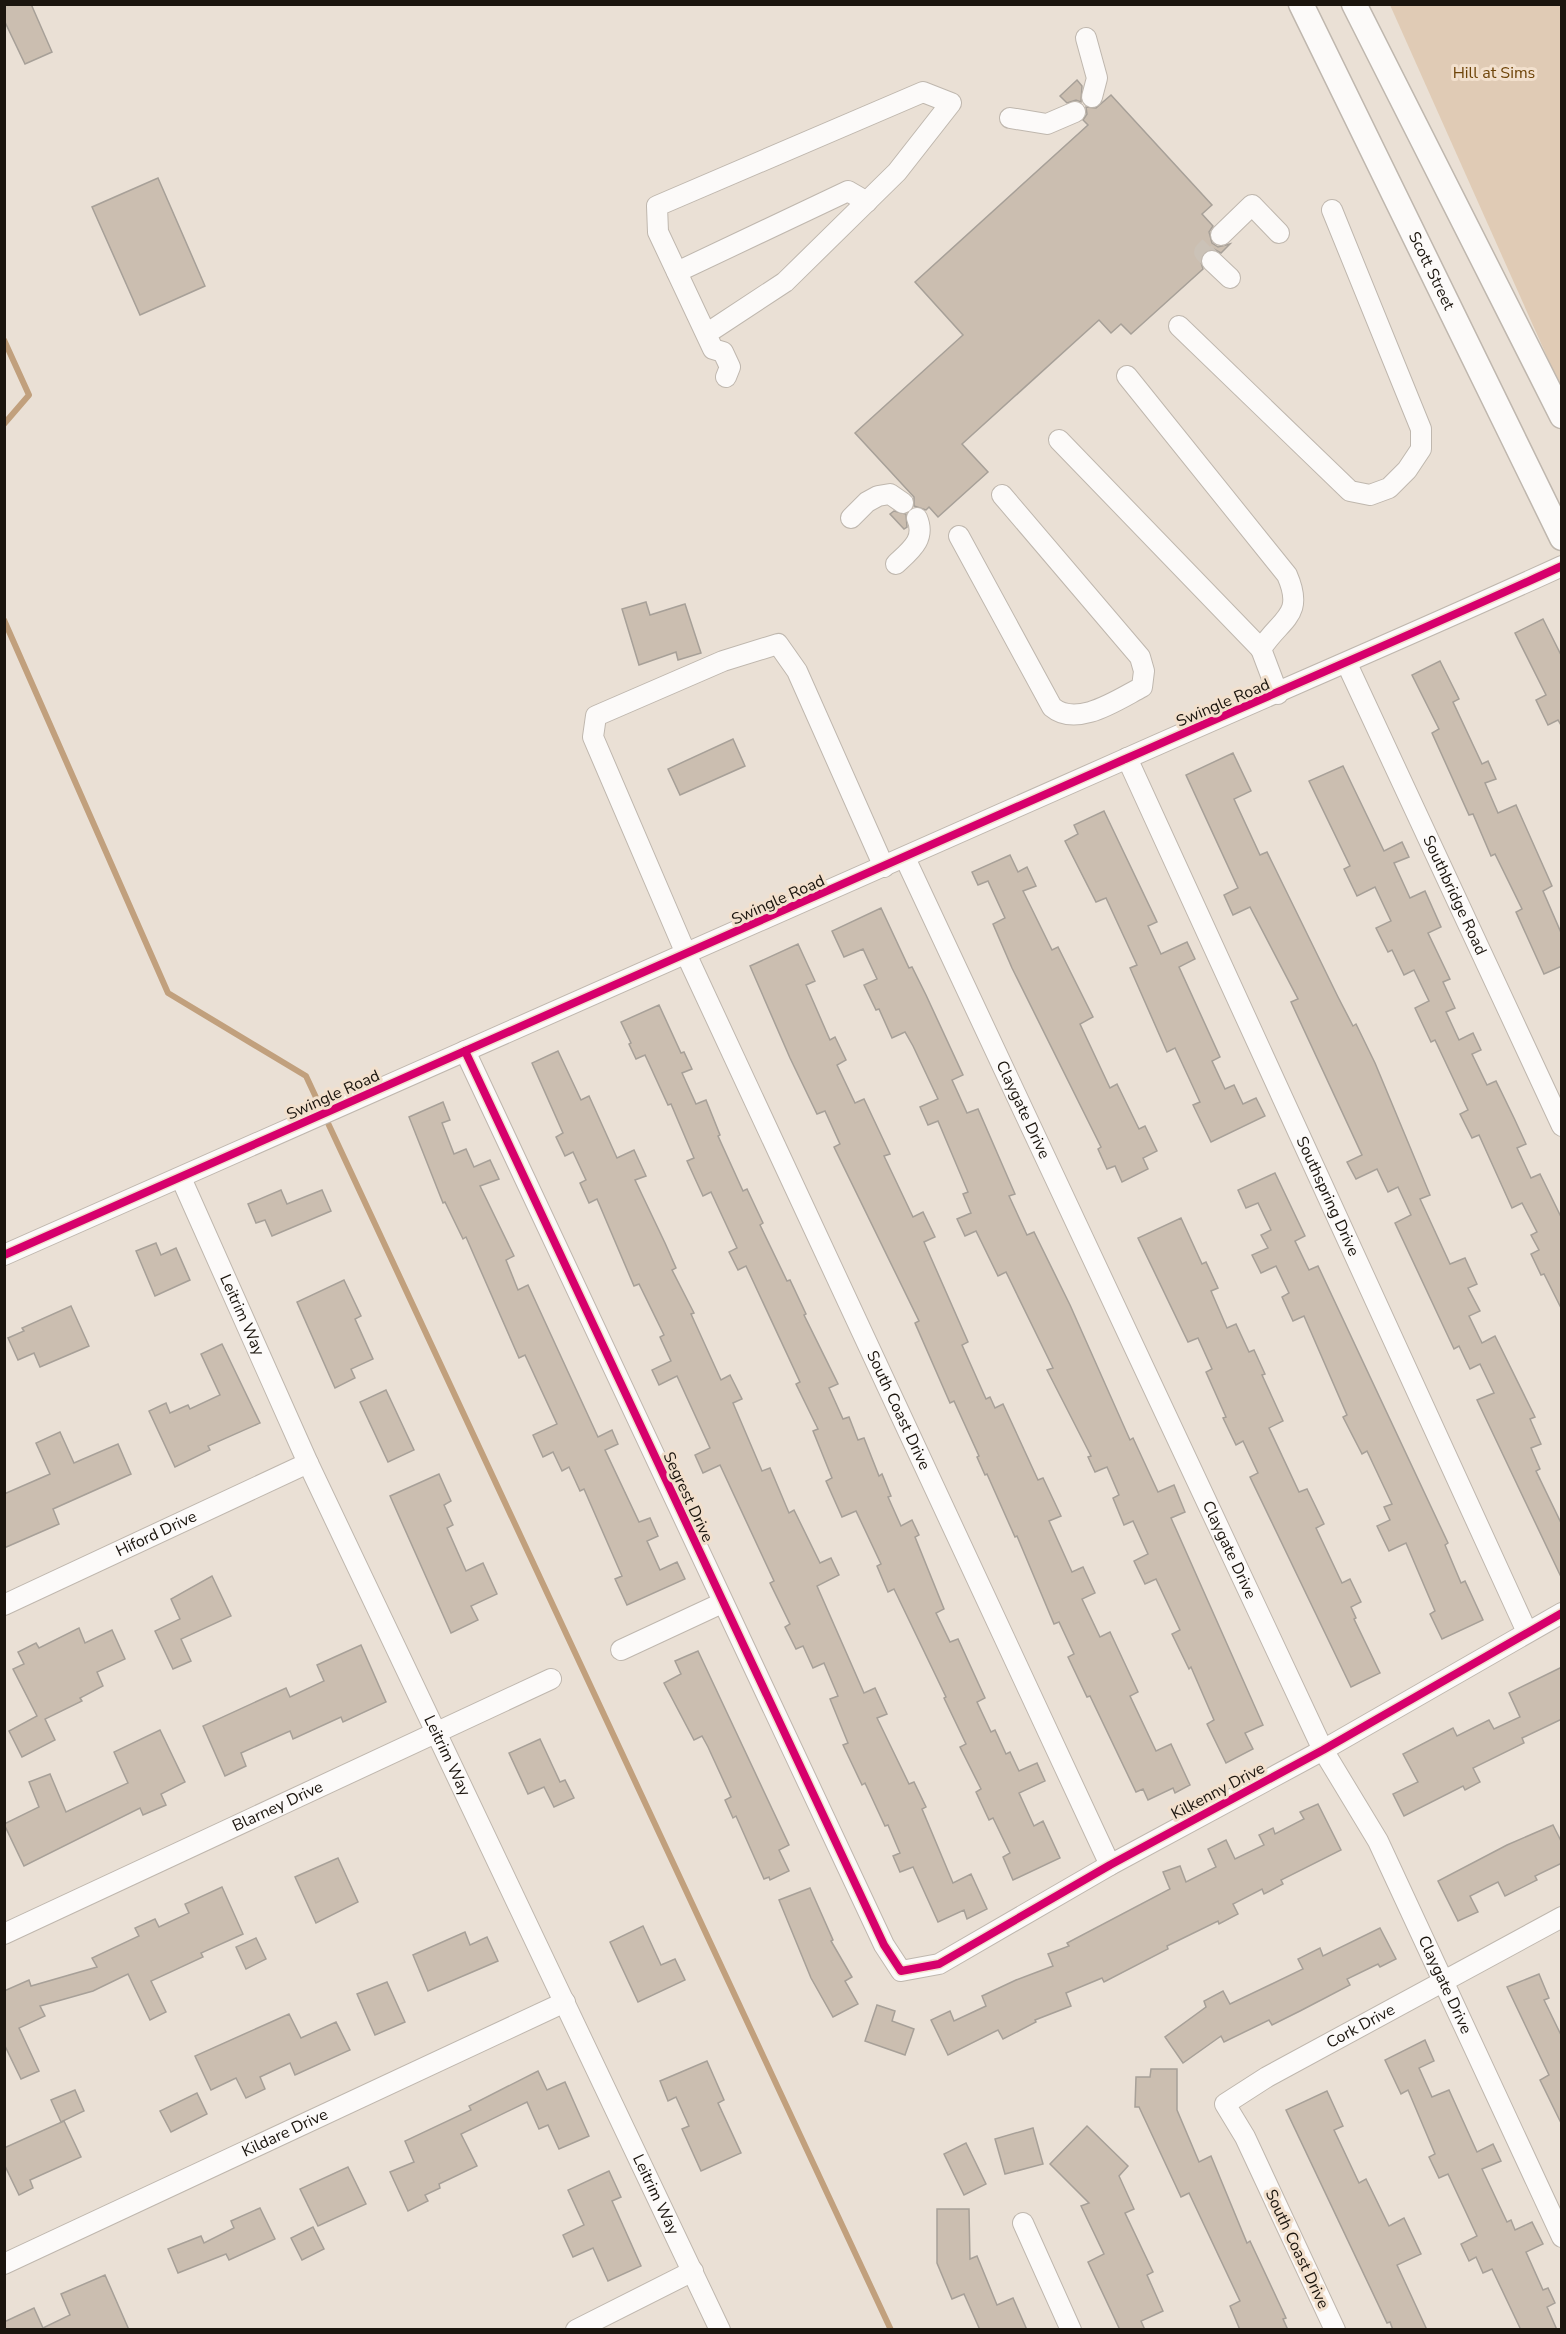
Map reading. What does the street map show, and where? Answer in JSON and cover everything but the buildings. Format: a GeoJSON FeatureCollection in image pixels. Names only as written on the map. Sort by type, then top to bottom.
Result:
{"type":"FeatureCollection","features":[{"type":"Feature","properties":{"kind":"main road","name":"Scott Street"},"geometry":{"type":"LineString","coordinates":[[1300,4],[1562,538]]}},
{"type":"Feature","properties":{"kind":"main road"},"geometry":{"type":"LineString","coordinates":[[1354,4],[1562,416]]}},
{"type":"Feature","properties":{"kind":"street"},"geometry":{"type":"LineString","coordinates":[[1086,38],[1098,78],[1092,97]]}},
{"type":"Feature","properties":{"kind":"street"},"geometry":{"type":"LineString","coordinates":[[710,341],[785,282],[867,202],[897,172],[951,103],[923,92],[657,206],[658,232],[710,341],[723,352],[730,367],[728,383]]}},
{"type":"Feature","properties":{"kind":"street"},"geometry":{"type":"LineString","coordinates":[[1010,118],[1047,123],[1075,112]]}},
{"type":"Feature","properties":{"kind":"street"},"geometry":{"type":"LineString","coordinates":[[677,272],[848,191],[867,202]]}},
{"type":"Feature","properties":{"kind":"street"},"geometry":{"type":"LineString","coordinates":[[1221,234],[1252,205],[1280,233]]}},
{"type":"Feature","properties":{"kind":"street"},"geometry":{"type":"LineString","coordinates":[[1179,326],[1350,491],[1370,495],[1389,488],[1407,470],[1421,449],[1420,429],[1332,210]]}},
{"type":"Feature","properties":{"kind":"street"},"geometry":{"type":"LineString","coordinates":[[1212,261],[1230,279]]}},
{"type":"Feature","properties":{"kind":"street"},"geometry":{"type":"LineString","coordinates":[[1127,376],[1287,575],[1295,599],[1293,610],[1261,649]]}},
{"type":"Feature","properties":{"kind":"street"},"geometry":{"type":"LineString","coordinates":[[1059,440],[1261,649],[1278,694]]}},
{"type":"Feature","properties":{"kind":"street"},"geometry":{"type":"LineString","coordinates":[[851,518],[878,496],[890,494],[903,502]]}},
{"type":"Feature","properties":{"kind":"street"},"geometry":{"type":"LineString","coordinates":[[959,536],[1052,707],[1059,713],[1074,717],[1116,701],[1142,687],[1144,671],[1140,657],[1002,495]]}},
{"type":"Feature","properties":{"kind":"street"},"geometry":{"type":"LineString","coordinates":[[896,564],[917,545],[921,528],[917,518]]}},
{"type":"Feature","properties":{"kind":"street","name":"Swingle Road"},"geometry":{"type":"LineString","coordinates":[[4,1255],[465,1051],[687,956],[1127,758],[1347,664],[1562,566]]}},
{"type":"Feature","properties":{"kind":"street","name":"South Coast Drive"},"geometry":{"type":"LineString","coordinates":[[884,867],[797,671],[778,644],[723,661],[596,716],[593,737],[675,922],[687,956],[1110,1865]]}},
{"type":"Feature","properties":{"kind":"street","name":"Southbridge Road"},"geometry":{"type":"LineString","coordinates":[[1347,664],[1562,1126]]}},
{"type":"Feature","properties":{"kind":"street","name":"Southspring Drive"},"geometry":{"type":"LineString","coordinates":[[1127,758],[1527,1632]]}},
{"type":"Feature","properties":{"kind":"street","name":"Claygate Drive"},"geometry":{"type":"LineString","coordinates":[[905,858],[1323,1750],[1378,1841],[1562,2237]]}},
{"type":"Feature","properties":{"kind":"street","name":"Segrest Drive"},"geometry":{"type":"LineString","coordinates":[[465,1051],[722,1603],[889,1953]]}},
{"type":"Feature","properties":{"kind":"street","name":"Leitrim Way"},"geometry":{"type":"LineString","coordinates":[[181,1178],[308,1463],[720,2330]]}},
{"type":"Feature","properties":{"kind":"street","name":"Hiford Drive"},"geometry":{"type":"LineString","coordinates":[[4,1605],[308,1463]]}},
{"type":"Feature","properties":{"kind":"street"},"geometry":{"type":"LineString","coordinates":[[621,1650],[722,1603]]}},
{"type":"Feature","properties":{"kind":"street","name":"Kilkenny Drive"},"geometry":{"type":"LineString","coordinates":[[889,1953],[901,1971],[939,1964],[1110,1865],[1323,1750],[1562,1613]]}},
{"type":"Feature","properties":{"kind":"street","name":"Blarney Drive"},"geometry":{"type":"LineString","coordinates":[[4,1934],[551,1679]]}},
{"type":"Feature","properties":{"kind":"street","name":"Cork Drive"},"geometry":{"type":"LineString","coordinates":[[1259,2168],[1225,2104],[1267,2077],[1562,1917]]}},
{"type":"Feature","properties":{"kind":"street","name":"Kildare Drive"},"geometry":{"type":"LineString","coordinates":[[4,2265],[565,2001]]}},
{"type":"Feature","properties":{"kind":"street","name":"South Coast Drive"},"geometry":{"type":"LineString","coordinates":[[1259,2168],[1335,2330]]}},
{"type":"Feature","properties":{"kind":"street"},"geometry":{"type":"LineString","coordinates":[[1023,2223],[1071,2330]]}},
{"type":"Feature","properties":{"kind":"street"},"geometry":{"type":"LineString","coordinates":[[576,2330],[693,2271]]}},
{"type":"Feature","properties":{"kind":"green space","name":"Hill at Sims"},"geometry":{"type":"Polygon","coordinates":[[[1390,5],[1561,5],[1561,388],[1390,5]]]}},
{"type":"Feature","properties":{"kind":"waterway"},"geometry":{"type":"LineString","coordinates":[[4,340],[29,395],[4,424]]}},
{"type":"Feature","properties":{"kind":"waterway"},"geometry":{"type":"LineString","coordinates":[[4,620],[168,993],[306,1076],[891,2330]]}},
{"type":"Feature","properties":{"kind":"tunnel"},"geometry":{"type":"LineString","coordinates":[[1212,261],[1204,252],[1221,235]]}},
{"type":"Feature","properties":{"kind":"cycle path"},"geometry":{"type":"LineString","coordinates":[[4,1255],[1562,566]]}},
{"type":"Feature","properties":{"kind":"cycle path"},"geometry":{"type":"LineString","coordinates":[[465,1051],[884,1945],[901,1971],[939,1964],[1110,1865],[1323,1750],[1562,1613]]}}]}
